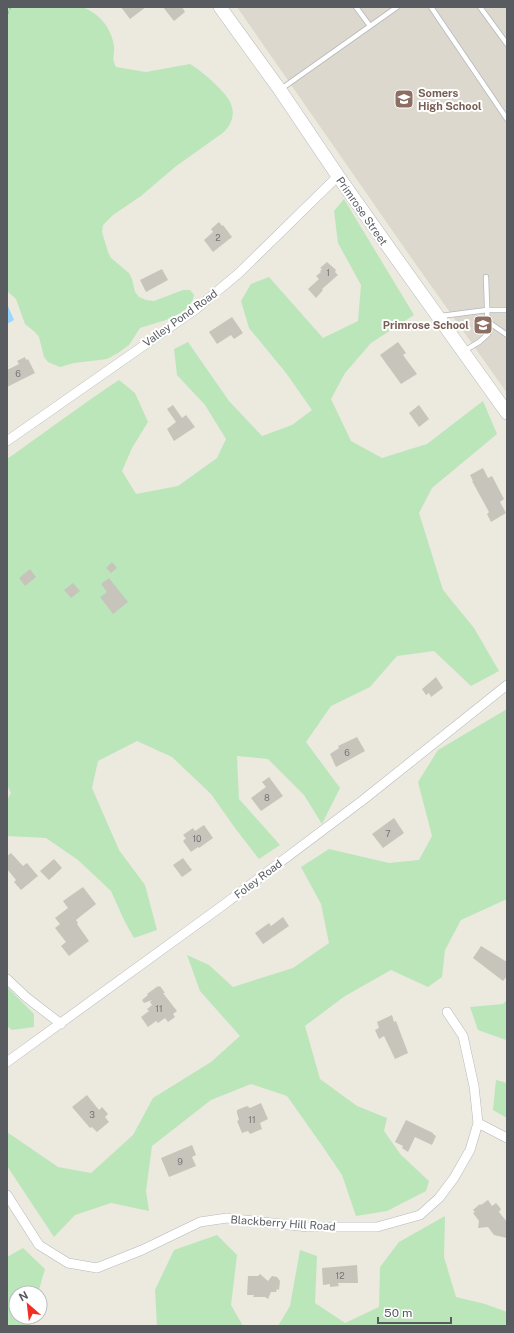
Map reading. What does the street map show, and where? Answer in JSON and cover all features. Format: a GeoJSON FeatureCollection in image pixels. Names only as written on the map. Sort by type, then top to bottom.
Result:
{"type":"FeatureCollection","features":[{"type":"Feature","properties":{"kind":"main road","name":"Primrose Street"},"geometry":{"type":"LineString","coordinates":[[220,7],[507,413]]}},
{"type":"Feature","properties":{"kind":"street","name":"Valley Pond Road"},"geometry":{"type":"LineString","coordinates":[[7,440],[196,309],[239,273],[338,176]]}},
{"type":"Feature","properties":{"kind":"street","name":"Foley Road"},"geometry":{"type":"LineString","coordinates":[[7,1062],[222,906],[362,800],[507,685]]}},
{"type":"Feature","properties":{"kind":"street"},"geometry":{"type":"LineString","coordinates":[[7,979],[26,997],[61,1024]]}},
{"type":"Feature","properties":{"kind":"street","name":"Blackberry Hill Road"},"geometry":{"type":"LineString","coordinates":[[7,1195],[39,1245],[68,1263],[97,1268],[142,1250],[200,1222],[227,1218],[308,1226],[377,1227],[420,1215],[439,1198],[454,1178],[470,1150],[478,1123],[474,1086],[463,1036],[447,1012]]}},
{"type":"Feature","properties":{"kind":"street"},"geometry":{"type":"LineString","coordinates":[[478,1123],[507,1138]]}},
{"type":"Feature","properties":{"kind":"lane"},"geometry":{"type":"LineString","coordinates":[[356,7],[370,26]]}},
{"type":"Feature","properties":{"kind":"lane"},"geometry":{"type":"LineString","coordinates":[[280,90],[397,7]]}},
{"type":"Feature","properties":{"kind":"lane"},"geometry":{"type":"LineString","coordinates":[[431,7],[507,119]]}},
{"type":"Feature","properties":{"kind":"lane"},"geometry":{"type":"LineString","coordinates":[[480,7],[507,44]]}},
{"type":"Feature","properties":{"kind":"lane"},"geometry":{"type":"LineString","coordinates":[[463,352],[479,342],[488,334],[486,277]]}},
{"type":"Feature","properties":{"kind":"lane"},"geometry":{"type":"LineString","coordinates":[[438,317],[487,310],[507,310]]}},
{"type":"Feature","properties":{"kind":"lane"},"geometry":{"type":"LineString","coordinates":[[487,321],[507,335]]}},
{"type":"Feature","properties":{"kind":"path"},"geometry":{"type":"LineString","coordinates":[[7,15],[11,7]]}},
{"type":"Feature","properties":{"kind":"shaded area","name":"Somers High School"},"geometry":{"type":"Polygon","coordinates":[[[237,7],[507,7],[507,393],[410,256],[237,7]]]}},
{"type":"Feature","properties":{"kind":"green space"},"geometry":{"type":"Polygon","coordinates":[[[7,7],[82,7],[99,17],[107,27],[114,46],[113,59],[116,67],[146,72],[190,64],[204,74],[222,91],[230,102],[232,108],[232,119],[224,132],[175,167],[141,196],[113,215],[103,225],[102,232],[111,258],[129,273],[135,292],[139,297],[154,301],[183,290],[190,290],[194,295],[192,302],[183,312],[166,320],[140,328],[129,345],[107,359],[74,363],[60,367],[48,362],[44,357],[39,337],[25,324],[16,299],[7,291],[7,7]]]}},
{"type":"Feature","properties":{"kind":"green space"},"geometry":{"type":"Polygon","coordinates":[[[344,199],[414,315],[371,343],[345,373],[331,399],[351,441],[382,458],[427,444],[483,401],[497,434],[432,488],[419,513],[443,590],[474,628],[499,671],[471,686],[434,651],[397,656],[370,687],[331,706],[306,742],[340,788],[322,824],[304,795],[268,759],[237,756],[239,799],[280,845],[259,859],[211,794],[172,757],[137,741],[98,761],[92,788],[119,850],[145,885],[157,930],[134,938],[111,891],[78,860],[46,838],[7,836],[7,800],[11,793],[7,785],[7,459],[119,380],[135,393],[148,422],[132,448],[122,471],[136,494],[178,486],[217,458],[226,439],[205,405],[177,375],[174,349],[188,342],[229,401],[262,436],[292,425],[312,410],[286,373],[249,328],[241,301],[251,284],[269,277],[323,338],[358,321],[361,285],[338,243],[334,211],[344,199]]]}},
{"type":"Feature","properties":{"kind":"green space"},"geometry":{"type":"Polygon","coordinates":[[[507,709],[507,899],[461,920],[445,950],[442,977],[428,987],[391,970],[345,996],[305,1026],[320,1079],[357,1106],[387,1118],[384,1131],[401,1155],[429,1181],[426,1191],[387,1211],[356,1216],[342,1175],[287,1096],[251,1084],[211,1100],[152,1146],[146,1191],[149,1211],[111,1203],[75,1215],[54,1237],[7,1166],[7,1132],[58,1167],[91,1173],[133,1135],[153,1098],[211,1062],[240,1036],[200,991],[187,955],[209,965],[233,987],[293,968],[329,943],[321,904],[301,867],[329,849],[389,863],[419,860],[432,836],[418,782],[438,750],[507,709]]]}},
{"type":"Feature","properties":{"kind":"green space"},"geometry":{"type":"Polygon","coordinates":[[[7,987],[34,1014],[34,1027],[12,1030],[7,1026],[7,987]]]}},
{"type":"Feature","properties":{"kind":"green space"},"geometry":{"type":"Polygon","coordinates":[[[507,1000],[507,1039],[506,1040],[478,1030],[470,1007],[503,1004],[507,1000]]]}},
{"type":"Feature","properties":{"kind":"green space"},"geometry":{"type":"Polygon","coordinates":[[[496,1080],[507,1083],[507,1118],[493,1110],[496,1080]]]}},
{"type":"Feature","properties":{"kind":"green space"},"geometry":{"type":"Polygon","coordinates":[[[445,1216],[444,1257],[456,1297],[485,1304],[507,1312],[507,1326],[278,1326],[290,1306],[300,1250],[317,1256],[315,1303],[345,1323],[379,1307],[380,1267],[399,1242],[445,1216]]]}},
{"type":"Feature","properties":{"kind":"green space"},"geometry":{"type":"Polygon","coordinates":[[[217,1235],[237,1255],[231,1305],[243,1326],[157,1326],[155,1290],[174,1250],[217,1235]]]}},
{"type":"Feature","properties":{"kind":"green space"},"geometry":{"type":"Polygon","coordinates":[[[23,1248],[45,1269],[40,1285],[8,1285],[8,1325],[30,1326],[7,1326],[7,1257],[23,1248]]]}},
{"type":"Feature","properties":{"kind":"water"},"geometry":{"type":"Polygon","coordinates":[[[7,304],[14,320],[7,324],[7,304]]]}},
{"type":"Feature","properties":{"kind":"building"},"geometry":{"type":"Polygon","coordinates":[[[121,7],[146,7],[130,19],[121,7]]]}},
{"type":"Feature","properties":{"kind":"building"},"geometry":{"type":"Polygon","coordinates":[[[163,7],[182,7],[185,12],[174,21],[163,7]]]}},
{"type":"Feature","properties":{"kind":"building"},"geometry":{"type":"Polygon","coordinates":[[[219,222],[232,237],[213,252],[204,240],[213,232],[211,229],[219,222]]]}},
{"type":"Feature","properties":{"kind":"building"},"geometry":{"type":"Polygon","coordinates":[[[327,262],[336,270],[335,272],[338,275],[322,289],[323,290],[316,298],[308,289],[319,279],[316,276],[321,272],[320,271],[322,269],[320,268],[327,262]]]}},
{"type":"Feature","properties":{"kind":"building"},"geometry":{"type":"Polygon","coordinates":[[[162,269],[168,280],[146,292],[140,280],[162,269]]]}},
{"type":"Feature","properties":{"kind":"building"},"geometry":{"type":"Polygon","coordinates":[[[232,317],[243,333],[234,339],[231,335],[217,344],[209,332],[232,317]]]}},
{"type":"Feature","properties":{"kind":"building"},"geometry":{"type":"Polygon","coordinates":[[[398,342],[406,353],[403,355],[417,374],[401,384],[380,355],[398,342]]]}},
{"type":"Feature","properties":{"kind":"building"},"geometry":{"type":"Polygon","coordinates":[[[25,357],[26,360],[28,359],[35,373],[7,387],[7,370],[19,364],[17,361],[25,357]]]}},
{"type":"Feature","properties":{"kind":"building"},"geometry":{"type":"Polygon","coordinates":[[[173,405],[182,418],[186,415],[195,427],[174,441],[167,429],[176,422],[167,409],[173,405]]]}},
{"type":"Feature","properties":{"kind":"building"},"geometry":{"type":"Polygon","coordinates":[[[419,405],[429,419],[419,427],[409,413],[419,405]]]}},
{"type":"Feature","properties":{"kind":"building"},"geometry":{"type":"Polygon","coordinates":[[[483,468],[488,478],[492,476],[504,499],[500,502],[506,513],[491,522],[487,514],[489,512],[470,475],[483,468]]]}},
{"type":"Feature","properties":{"kind":"building"},"geometry":{"type":"Polygon","coordinates":[[[112,562],[117,568],[111,573],[106,568],[112,562]]]}},
{"type":"Feature","properties":{"kind":"building"},"geometry":{"type":"Polygon","coordinates":[[[30,569],[36,577],[25,586],[19,578],[30,569]]]}},
{"type":"Feature","properties":{"kind":"building"},"geometry":{"type":"Polygon","coordinates":[[[109,578],[128,602],[113,614],[100,597],[107,592],[101,584],[109,578]]]}},
{"type":"Feature","properties":{"kind":"building"},"geometry":{"type":"Polygon","coordinates":[[[73,583],[80,591],[71,598],[64,590],[73,583]]]}},
{"type":"Feature","properties":{"kind":"building"},"geometry":{"type":"Polygon","coordinates":[[[436,677],[443,688],[431,697],[429,693],[426,695],[422,689],[436,677]]]}},
{"type":"Feature","properties":{"kind":"building"},"geometry":{"type":"Polygon","coordinates":[[[357,737],[365,751],[336,767],[330,754],[339,748],[338,746],[357,737]]]}},
{"type":"Feature","properties":{"kind":"building"},"geometry":{"type":"Polygon","coordinates":[[[269,777],[283,796],[261,811],[251,798],[266,787],[262,782],[269,777]]]}},
{"type":"Feature","properties":{"kind":"building"},"geometry":{"type":"Polygon","coordinates":[[[394,818],[404,833],[383,848],[372,834],[394,818]]]}},
{"type":"Feature","properties":{"kind":"building"},"geometry":{"type":"Polygon","coordinates":[[[204,825],[213,838],[191,852],[183,841],[186,838],[183,835],[193,828],[195,831],[204,825]]]}},
{"type":"Feature","properties":{"kind":"building"},"geometry":{"type":"Polygon","coordinates":[[[11,853],[23,866],[27,863],[38,876],[21,890],[14,882],[16,880],[7,869],[7,856],[11,853]]]}},
{"type":"Feature","properties":{"kind":"building"},"geometry":{"type":"Polygon","coordinates":[[[183,858],[192,870],[182,877],[173,865],[183,858]]]}},
{"type":"Feature","properties":{"kind":"building"},"geometry":{"type":"Polygon","coordinates":[[[54,859],[62,868],[49,880],[40,871],[54,859]]]}},
{"type":"Feature","properties":{"kind":"building"},"geometry":{"type":"Polygon","coordinates":[[[83,887],[96,904],[76,920],[78,923],[77,924],[89,941],[69,956],[61,946],[66,942],[55,928],[60,924],[55,918],[68,908],[63,901],[83,887]]]}},
{"type":"Feature","properties":{"kind":"building"},"geometry":{"type":"Polygon","coordinates":[[[283,917],[289,926],[263,944],[255,933],[269,923],[271,926],[283,917]]]}},
{"type":"Feature","properties":{"kind":"building"},"geometry":{"type":"Polygon","coordinates":[[[481,946],[507,962],[507,976],[503,981],[473,958],[481,946]]]}},
{"type":"Feature","properties":{"kind":"building"},"geometry":{"type":"Polygon","coordinates":[[[160,986],[165,993],[163,993],[177,1011],[173,1014],[175,1017],[168,1022],[165,1018],[158,1023],[156,1021],[148,1027],[141,1017],[149,1011],[147,1009],[152,1005],[150,1002],[152,1000],[144,1003],[142,1000],[148,995],[147,994],[160,986]]]}},
{"type":"Feature","properties":{"kind":"building"},"geometry":{"type":"Polygon","coordinates":[[[392,1015],[394,1022],[396,1021],[408,1053],[395,1059],[384,1036],[379,1039],[375,1030],[379,1028],[377,1022],[392,1015]]]}},
{"type":"Feature","properties":{"kind":"building"},"geometry":{"type":"Polygon","coordinates":[[[87,1095],[99,1110],[102,1107],[108,1114],[105,1117],[109,1122],[97,1132],[92,1127],[90,1128],[72,1107],[87,1095]]]}},
{"type":"Feature","properties":{"kind":"building"},"geometry":{"type":"Polygon","coordinates":[[[261,1103],[268,1119],[260,1123],[262,1129],[250,1134],[248,1131],[242,1133],[237,1121],[239,1120],[237,1110],[247,1106],[250,1108],[261,1103]]]}},
{"type":"Feature","properties":{"kind":"building"},"geometry":{"type":"Polygon","coordinates":[[[406,1120],[433,1133],[436,1136],[432,1145],[415,1137],[408,1152],[402,1148],[403,1146],[395,1142],[406,1120]]]}},
{"type":"Feature","properties":{"kind":"building"},"geometry":{"type":"Polygon","coordinates":[[[192,1145],[196,1155],[192,1157],[196,1166],[169,1177],[161,1158],[192,1145]]]}},
{"type":"Feature","properties":{"kind":"building"},"geometry":{"type":"Polygon","coordinates":[[[488,1200],[492,1206],[496,1203],[501,1209],[499,1212],[507,1222],[507,1238],[494,1235],[488,1227],[478,1228],[479,1221],[473,1213],[475,1212],[473,1210],[488,1200]]]}},
{"type":"Feature","properties":{"kind":"building"},"geometry":{"type":"Polygon","coordinates":[[[357,1265],[358,1283],[338,1283],[339,1286],[330,1287],[330,1284],[323,1285],[322,1268],[357,1265]]]}},
{"type":"Feature","properties":{"kind":"building"},"geometry":{"type":"Polygon","coordinates":[[[260,1274],[268,1281],[272,1276],[277,1277],[280,1281],[279,1290],[277,1289],[276,1292],[271,1292],[268,1299],[265,1297],[253,1297],[254,1295],[247,1295],[248,1276],[258,1276],[260,1274]]]}},
{"type":"Feature","properties":{"kind":"place","name":"Somers High School"},"geometry":{"type":"Point","coordinates":[404,99]}},
{"type":"Feature","properties":{"kind":"place","name":"Primrose School"},"geometry":{"type":"Point","coordinates":[483,325]}}]}
